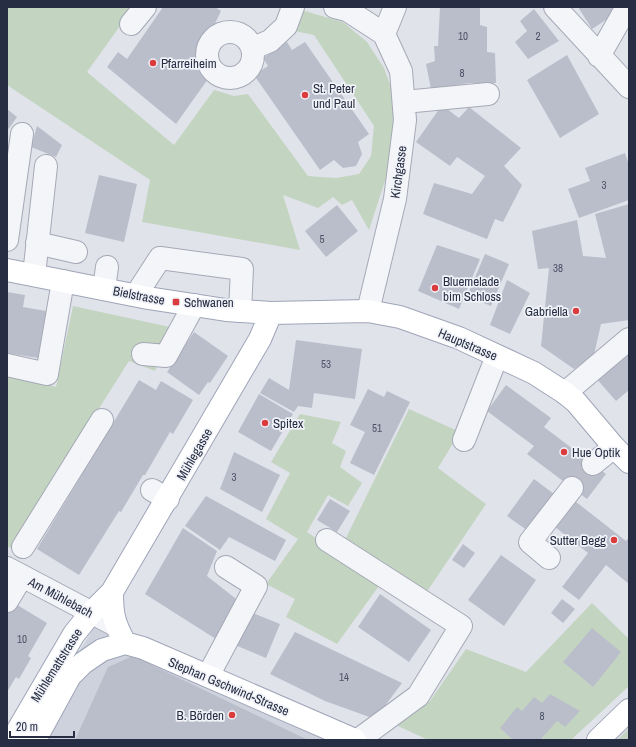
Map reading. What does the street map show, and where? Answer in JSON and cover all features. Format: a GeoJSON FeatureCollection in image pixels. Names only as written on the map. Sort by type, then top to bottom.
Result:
{"type":"FeatureCollection","features":[{"type":"Feature","properties":{"kind":"main road","name":"Bielstrasse"},"geometry":{"type":"LineString","coordinates":[[7,270],[194,305],[271,314]]}},
{"type":"Feature","properties":{"kind":"main road","name":"Hauptstrasse"},"geometry":{"type":"LineString","coordinates":[[271,314],[368,311],[407,320],[459,338],[534,373],[565,393],[576,402],[614,447],[629,462]]}},
{"type":"Feature","properties":{"kind":"main road","name":"Mühlegasse"},"geometry":{"type":"LineString","coordinates":[[91,613],[112,592],[160,495],[260,339],[271,314]]}},
{"type":"Feature","properties":{"kind":"main road"},"geometry":{"type":"LineString","coordinates":[[112,592],[112,611],[120,634]]}},
{"type":"Feature","properties":{"kind":"main road","name":"Mühlemattstrasse"},"geometry":{"type":"LineString","coordinates":[[12,740],[74,634],[91,613]]}},
{"type":"Feature","properties":{"kind":"main road","name":"Stephan Gschwind-Strasse"},"geometry":{"type":"LineString","coordinates":[[120,634],[143,648],[355,740]]}},
{"type":"Feature","properties":{"kind":"main road","name":"Mühlemattstrasse"},"geometry":{"type":"LineString","coordinates":[[35,740],[70,676],[83,663],[102,650],[120,634]]}},
{"type":"Feature","properties":{"kind":"main road"},"geometry":{"type":"LineString","coordinates":[[598,740],[629,710]]}},
{"type":"Feature","properties":{"kind":"street"},"geometry":{"type":"LineString","coordinates":[[131,24],[144,7]]}},
{"type":"Feature","properties":{"kind":"street"},"geometry":{"type":"LineString","coordinates":[[253,48],[270,41],[286,26],[293,7]]}},
{"type":"Feature","properties":{"kind":"street"},"geometry":{"type":"LineString","coordinates":[[335,7],[347,10],[384,34],[395,7]]}},
{"type":"Feature","properties":{"kind":"street"},"geometry":{"type":"LineString","coordinates":[[555,7],[629,87]]}},
{"type":"Feature","properties":{"kind":"street"},"geometry":{"type":"LineString","coordinates":[[599,56],[626,7]]}},
{"type":"Feature","properties":{"kind":"street","name":"Kirchgasse"},"geometry":{"type":"LineString","coordinates":[[368,311],[395,199],[406,120],[401,71],[384,34]]}},
{"type":"Feature","properties":{"kind":"street"},"geometry":{"type":"LineString","coordinates":[[404,102],[488,94]]}},
{"type":"Feature","properties":{"kind":"street"},"geometry":{"type":"LineString","coordinates":[[7,240],[9,210],[22,134]]}},
{"type":"Feature","properties":{"kind":"street"},"geometry":{"type":"LineString","coordinates":[[34,275],[46,166]]}},
{"type":"Feature","properties":{"kind":"street"},"geometry":{"type":"LineString","coordinates":[[37,243],[76,252]]}},
{"type":"Feature","properties":{"kind":"street"},"geometry":{"type":"LineString","coordinates":[[136,295],[160,258],[242,269],[240,311]]}},
{"type":"Feature","properties":{"kind":"street"},"geometry":{"type":"LineString","coordinates":[[104,289],[107,267]]}},
{"type":"Feature","properties":{"kind":"street"},"geometry":{"type":"LineString","coordinates":[[7,365],[47,374],[64,280]]}},
{"type":"Feature","properties":{"kind":"street"},"geometry":{"type":"LineString","coordinates":[[143,354],[166,356],[194,305]]}},
{"type":"Feature","properties":{"kind":"street"},"geometry":{"type":"LineString","coordinates":[[565,393],[629,339]]}},
{"type":"Feature","properties":{"kind":"street"},"geometry":{"type":"LineString","coordinates":[[464,440],[497,356]]}},
{"type":"Feature","properties":{"kind":"street"},"geometry":{"type":"LineString","coordinates":[[23,547],[102,420]]}},
{"type":"Feature","properties":{"kind":"street"},"geometry":{"type":"LineString","coordinates":[[593,464],[614,447]]}},
{"type":"Feature","properties":{"kind":"street"},"geometry":{"type":"LineString","coordinates":[[549,558],[530,542],[572,488]]}},
{"type":"Feature","properties":{"kind":"street"},"geometry":{"type":"LineString","coordinates":[[327,540],[461,626],[418,696],[355,740]]}},
{"type":"Feature","properties":{"kind":"street"},"geometry":{"type":"LineString","coordinates":[[208,676],[256,586],[226,567]]}},
{"type":"Feature","properties":{"kind":"street"},"geometry":{"type":"LineString","coordinates":[[7,601],[15,572]]}},
{"type":"Feature","properties":{"kind":"street","name":"Am Mühlebach"},"geometry":{"type":"LineString","coordinates":[[15,572],[91,613],[120,634]]}},
{"type":"Feature","properties":{"kind":"shaded area"},"geometry":{"type":"Polygon","coordinates":[[[96,624],[344,740],[25,740],[96,624]]]}},
{"type":"Feature","properties":{"kind":"green space"},"geometry":{"type":"Polygon","coordinates":[[[7,7],[136,7],[125,19],[87,72],[174,145],[214,90],[234,96],[248,94],[308,176],[336,178],[359,174],[371,156],[374,126],[314,35],[294,31],[301,10],[343,22],[367,42],[384,68],[396,102],[396,147],[369,230],[352,200],[342,205],[333,197],[318,208],[283,195],[300,250],[142,222],[150,180],[7,85],[7,7]]]}},
{"type":"Feature","properties":{"kind":"green space"},"geometry":{"type":"Polygon","coordinates":[[[73,306],[170,327],[155,371],[129,361],[11,548],[7,546],[7,373],[56,387],[73,306]]]}},
{"type":"Feature","properties":{"kind":"green space"},"geometry":{"type":"Polygon","coordinates":[[[409,409],[460,432],[438,468],[486,504],[426,593],[345,540],[409,409]]]}},
{"type":"Feature","properties":{"kind":"green space"},"geometry":{"type":"Polygon","coordinates":[[[300,414],[341,422],[332,443],[346,451],[340,467],[362,483],[348,506],[328,495],[307,532],[381,583],[337,644],[286,617],[295,599],[266,584],[298,539],[266,519],[290,473],[271,462],[300,414]]]}},
{"type":"Feature","properties":{"kind":"green space"},"geometry":{"type":"Polygon","coordinates":[[[592,603],[629,639],[629,686],[571,740],[428,740],[396,725],[430,701],[466,649],[526,672],[592,603]]]}},
{"type":"Feature","properties":{"kind":"green space"},"geometry":{"type":"Polygon","coordinates":[[[629,728],[629,740],[617,740],[629,728]]]}},
{"type":"Feature","properties":{"kind":"building","name":"Pfarreiheim"},"geometry":{"type":"Polygon","coordinates":[[[163,7],[215,7],[221,11],[194,67],[208,79],[176,124],[107,67],[118,52],[127,59],[163,7]]]}},
{"type":"Feature","properties":{"kind":"building"},"geometry":{"type":"Polygon","coordinates":[[[440,7],[480,7],[480,25],[487,27],[487,52],[495,53],[496,83],[469,83],[431,89],[426,64],[435,61],[434,46],[438,46],[440,7]]]}},
{"type":"Feature","properties":{"kind":"building"},"geometry":{"type":"Polygon","coordinates":[[[578,7],[626,7],[592,29],[578,7]]]}},
{"type":"Feature","properties":{"kind":"building"},"geometry":{"type":"Polygon","coordinates":[[[534,9],[559,41],[528,59],[515,42],[527,31],[520,21],[534,9]]]}},
{"type":"Feature","properties":{"kind":"building","name":"St. Peter und Paul"},"geometry":{"type":"Polygon","coordinates":[[[287,42],[292,50],[305,42],[369,134],[358,142],[362,154],[356,166],[343,168],[334,160],[320,170],[254,75],[268,66],[263,58],[287,42]]]}},
{"type":"Feature","properties":{"kind":"building"},"geometry":{"type":"Polygon","coordinates":[[[567,55],[599,114],[560,138],[527,80],[567,55]]]}},
{"type":"Feature","properties":{"kind":"building"},"geometry":{"type":"Polygon","coordinates":[[[442,105],[459,118],[469,107],[521,148],[504,166],[522,185],[503,222],[495,219],[487,239],[423,214],[434,183],[472,194],[485,176],[457,157],[450,166],[416,142],[442,105]]]}},
{"type":"Feature","properties":{"kind":"building"},"geometry":{"type":"Polygon","coordinates":[[[7,109],[17,117],[7,131],[7,109]]]}},
{"type":"Feature","properties":{"kind":"building"},"geometry":{"type":"Polygon","coordinates":[[[37,126],[62,145],[56,157],[31,147],[37,126]]]}},
{"type":"Feature","properties":{"kind":"building"},"geometry":{"type":"Polygon","coordinates":[[[625,153],[629,165],[629,200],[579,218],[568,189],[590,181],[585,168],[625,153]]]}},
{"type":"Feature","properties":{"kind":"building"},"geometry":{"type":"Polygon","coordinates":[[[99,175],[137,184],[124,242],[85,233],[99,175]]]}},
{"type":"Feature","properties":{"kind":"building"},"geometry":{"type":"Polygon","coordinates":[[[629,204],[629,320],[601,324],[594,355],[574,369],[541,346],[549,268],[538,269],[532,231],[577,220],[583,256],[606,258],[595,214],[629,204]]]}},
{"type":"Feature","properties":{"kind":"building"},"geometry":{"type":"Polygon","coordinates":[[[337,205],[358,231],[326,257],[305,231],[337,205]]]}},
{"type":"Feature","properties":{"kind":"building"},"geometry":{"type":"Polygon","coordinates":[[[437,245],[480,259],[459,309],[418,291],[437,245]]]}},
{"type":"Feature","properties":{"kind":"building"},"geometry":{"type":"Polygon","coordinates":[[[485,254],[509,264],[491,306],[467,296],[485,254]]]}},
{"type":"Feature","properties":{"kind":"building"},"geometry":{"type":"Polygon","coordinates":[[[507,280],[530,293],[510,334],[490,325],[507,280]]]}},
{"type":"Feature","properties":{"kind":"building"},"geometry":{"type":"Polygon","coordinates":[[[7,292],[25,295],[23,307],[46,311],[38,358],[7,353],[7,292]]]}},
{"type":"Feature","properties":{"kind":"building"},"geometry":{"type":"Polygon","coordinates":[[[194,332],[228,356],[210,383],[208,382],[199,395],[167,372],[194,332]]]}},
{"type":"Feature","properties":{"kind":"building"},"geometry":{"type":"Polygon","coordinates":[[[296,340],[362,349],[355,399],[314,393],[312,408],[298,406],[294,412],[260,393],[269,378],[289,390],[296,340]]]}},
{"type":"Feature","properties":{"kind":"building"},"geometry":{"type":"Polygon","coordinates":[[[629,348],[629,390],[616,401],[595,377],[629,348]]]}},
{"type":"Feature","properties":{"kind":"building"},"geometry":{"type":"Polygon","coordinates":[[[139,380],[156,390],[161,381],[193,400],[173,434],[170,432],[145,475],[143,475],[121,512],[119,511],[79,575],[37,549],[139,380]]]}},
{"type":"Feature","properties":{"kind":"building"},"geometry":{"type":"Polygon","coordinates":[[[506,385],[551,418],[544,427],[606,474],[587,499],[527,454],[534,446],[487,411],[506,385]]]}},
{"type":"Feature","properties":{"kind":"building"},"geometry":{"type":"Polygon","coordinates":[[[368,389],[384,397],[387,391],[410,402],[374,475],[350,463],[365,432],[350,425],[368,389]]]}},
{"type":"Feature","properties":{"kind":"building","name":"Spitex"},"geometry":{"type":"Polygon","coordinates":[[[259,394],[293,414],[271,451],[238,432],[259,394]]]}},
{"type":"Feature","properties":{"kind":"building"},"geometry":{"type":"Polygon","coordinates":[[[234,452],[280,475],[262,512],[220,489],[234,452]]]}},
{"type":"Feature","properties":{"kind":"building"},"geometry":{"type":"Polygon","coordinates":[[[534,479],[554,494],[528,531],[507,516],[534,479]]]}},
{"type":"Feature","properties":{"kind":"building"},"geometry":{"type":"Polygon","coordinates":[[[206,496],[286,540],[275,561],[229,537],[220,550],[185,526],[206,496]]]}},
{"type":"Feature","properties":{"kind":"building"},"geometry":{"type":"Polygon","coordinates":[[[330,499],[350,511],[337,532],[317,520],[330,499]]]}},
{"type":"Feature","properties":{"kind":"building"},"geometry":{"type":"Polygon","coordinates":[[[575,501],[626,541],[629,537],[629,584],[606,565],[579,600],[562,587],[588,553],[555,527],[575,501]]]}},
{"type":"Feature","properties":{"kind":"building"},"geometry":{"type":"Polygon","coordinates":[[[183,528],[217,551],[207,576],[240,602],[219,641],[145,594],[183,528]]]}},
{"type":"Feature","properties":{"kind":"building"},"geometry":{"type":"Polygon","coordinates":[[[463,544],[475,553],[464,568],[452,560],[463,544]]]}},
{"type":"Feature","properties":{"kind":"building"},"geometry":{"type":"Polygon","coordinates":[[[501,555],[536,580],[504,626],[468,600],[501,555]]]}},
{"type":"Feature","properties":{"kind":"building"},"geometry":{"type":"Polygon","coordinates":[[[380,594],[431,630],[409,662],[358,627],[380,594]]]}},
{"type":"Feature","properties":{"kind":"building"},"geometry":{"type":"Polygon","coordinates":[[[562,599],[575,609],[563,623],[551,613],[562,599]]]}},
{"type":"Feature","properties":{"kind":"building"},"geometry":{"type":"Polygon","coordinates":[[[14,603],[47,623],[28,656],[31,658],[19,679],[16,677],[7,692],[7,615],[14,603]]]}},
{"type":"Feature","properties":{"kind":"building"},"geometry":{"type":"Polygon","coordinates":[[[250,612],[280,624],[266,658],[235,645],[250,612]]]}},
{"type":"Feature","properties":{"kind":"building"},"geometry":{"type":"Polygon","coordinates":[[[592,628],[621,652],[593,687],[563,662],[592,628]]]}},
{"type":"Feature","properties":{"kind":"building"},"geometry":{"type":"Polygon","coordinates":[[[295,632],[402,683],[375,719],[325,701],[270,674],[295,632]]]}},
{"type":"Feature","properties":{"kind":"building"},"geometry":{"type":"Polygon","coordinates":[[[133,656],[308,740],[75,740],[108,667],[133,656]]]}},
{"type":"Feature","properties":{"kind":"building"},"geometry":{"type":"Polygon","coordinates":[[[550,694],[580,711],[565,727],[557,721],[540,740],[513,740],[500,728],[517,707],[522,711],[534,697],[542,703],[550,694]]]}},
{"type":"Feature","properties":{"kind":"tunnel"},"geometry":{"type":"LineString","coordinates":[[572,488],[593,464]]}},
{"type":"Feature","properties":{"kind":"place","name":"Pfarreiheim"},"geometry":{"type":"Point","coordinates":[153,63]}},
{"type":"Feature","properties":{"kind":"place","name":"St. Peter und Paul"},"geometry":{"type":"Point","coordinates":[305,95]}},
{"type":"Feature","properties":{"kind":"place","name":"Bluemelade bim Schloss"},"geometry":{"type":"Point","coordinates":[435,288]}},
{"type":"Feature","properties":{"kind":"place","name":"Schwanen"},"geometry":{"type":"Point","coordinates":[176,302]}},
{"type":"Feature","properties":{"kind":"place","name":"Gabriella"},"geometry":{"type":"Point","coordinates":[576,311]}},
{"type":"Feature","properties":{"kind":"place","name":"Spitex"},"geometry":{"type":"Point","coordinates":[265,423]}},
{"type":"Feature","properties":{"kind":"place","name":"Hue Optik"},"geometry":{"type":"Point","coordinates":[564,452]}},
{"type":"Feature","properties":{"kind":"place","name":"Sutter Begg"},"geometry":{"type":"Point","coordinates":[614,540]}},
{"type":"Feature","properties":{"kind":"place","name":"B. Börden"},"geometry":{"type":"Point","coordinates":[232,715]}}]}
